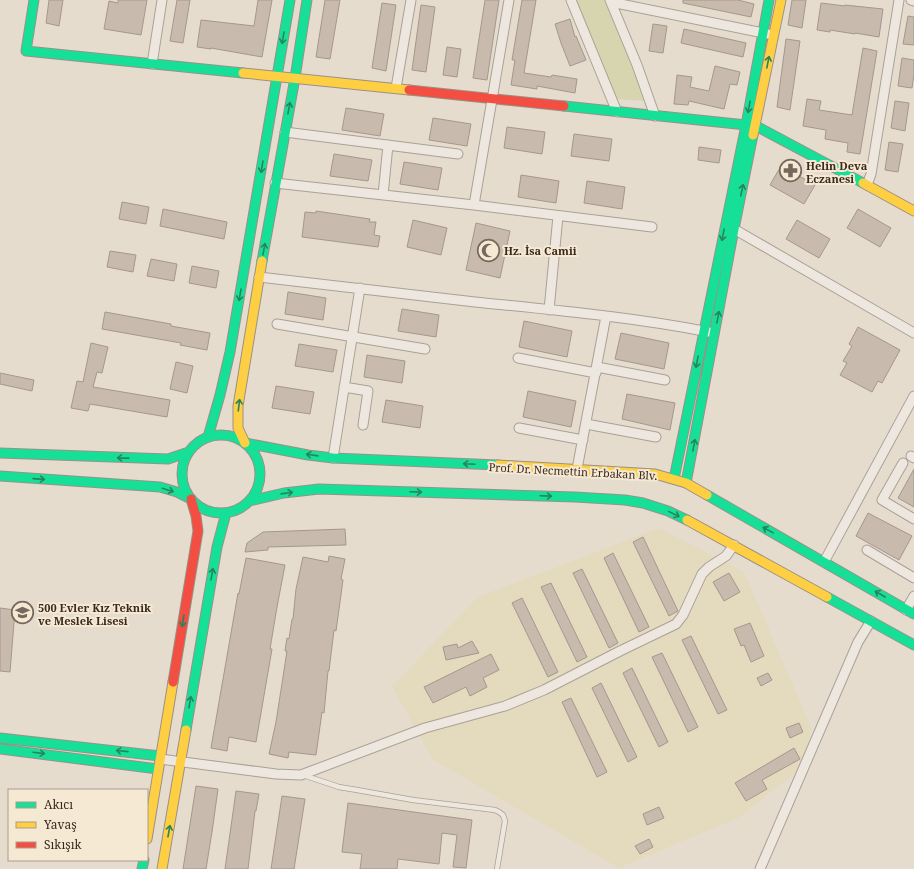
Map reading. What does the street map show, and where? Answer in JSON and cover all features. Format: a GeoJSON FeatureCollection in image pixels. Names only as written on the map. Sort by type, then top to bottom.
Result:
{"type":"FeatureCollection","features":[{"type":"Feature","properties":{"kind":"street"},"geometry":{"type":"LineString","coordinates":[[34,0],[26,51],[756,126],[830,164],[914,212]]}},
{"type":"Feature","properties":{"kind":"street"},"geometry":{"type":"LineString","coordinates":[[152,64],[162,0]]}},
{"type":"Feature","properties":{"kind":"street"},"geometry":{"type":"LineString","coordinates":[[208,437],[216,413],[238,308],[290,0]]}},
{"type":"Feature","properties":{"kind":"street"},"geometry":{"type":"LineString","coordinates":[[245,443],[238,428],[237,416],[259,277],[295,78],[307,0]]}},
{"type":"Feature","properties":{"kind":"street"},"geometry":{"type":"LineString","coordinates":[[396,88],[411,0]]}},
{"type":"Feature","properties":{"kind":"street"},"geometry":{"type":"LineString","coordinates":[[474,205],[509,0]]}},
{"type":"Feature","properties":{"kind":"street"},"geometry":{"type":"LineString","coordinates":[[571,0],[617,112]]}},
{"type":"Feature","properties":{"kind":"street"},"geometry":{"type":"LineString","coordinates":[[674,479],[746,125],[769,0]]}},
{"type":"Feature","properties":{"kind":"street"},"geometry":{"type":"LineString","coordinates":[[686,483],[734,229],[781,0]]}},
{"type":"Feature","properties":{"kind":"street"},"geometry":{"type":"LineString","coordinates":[[867,185],[871,174],[899,0]]}},
{"type":"Feature","properties":{"kind":"street"},"geometry":{"type":"LineString","coordinates":[[611,1],[655,116]]}},
{"type":"Feature","properties":{"kind":"street"},"geometry":{"type":"LineString","coordinates":[[611,1],[774,35]]}},
{"type":"Feature","properties":{"kind":"street"},"geometry":{"type":"LineString","coordinates":[[285,132],[458,154]]}},
{"type":"Feature","properties":{"kind":"street"},"geometry":{"type":"LineString","coordinates":[[383,195],[388,145]]}},
{"type":"Feature","properties":{"kind":"street"},"geometry":{"type":"LineString","coordinates":[[276,183],[652,227]]}},
{"type":"Feature","properties":{"kind":"street"},"geometry":{"type":"LineString","coordinates":[[549,310],[558,216]]}},
{"type":"Feature","properties":{"kind":"street"},"geometry":{"type":"LineString","coordinates":[[734,229],[914,333]]}},
{"type":"Feature","properties":{"kind":"street"},"geometry":{"type":"LineString","coordinates":[[259,277],[606,316],[715,334]]}},
{"type":"Feature","properties":{"kind":"street"},"geometry":{"type":"LineString","coordinates":[[333,458],[360,288]]}},
{"type":"Feature","properties":{"kind":"street"},"geometry":{"type":"LineString","coordinates":[[577,469],[606,316]]}},
{"type":"Feature","properties":{"kind":"street"},"geometry":{"type":"LineString","coordinates":[[277,324],[426,349]]}},
{"type":"Feature","properties":{"kind":"street"},"geometry":{"type":"LineString","coordinates":[[518,358],[665,380]]}},
{"type":"Feature","properties":{"kind":"street"},"geometry":{"type":"LineString","coordinates":[[344,387],[368,391],[363,425]]}},
{"type":"Feature","properties":{"kind":"street"},"geometry":{"type":"LineString","coordinates":[[824,562],[913,399]]}},
{"type":"Feature","properties":{"kind":"street"},"geometry":{"type":"LineString","coordinates":[[586,424],[656,437]]}},
{"type":"Feature","properties":{"kind":"street"},"geometry":{"type":"LineString","coordinates":[[519,428],[583,440]]}},
{"type":"Feature","properties":{"kind":"street"},"geometry":{"type":"LineString","coordinates":[[0,476],[160,487],[177,492],[192,500],[202,508],[213,512],[226,513],[238,509],[248,501],[256,490],[260,478],[259,464],[254,452],[245,443],[234,437],[221,435],[208,437],[197,443],[188,452],[183,464],[182,476],[185,489],[192,500],[198,531],[148,832]]}},
{"type":"Feature","properties":{"kind":"street","name":"Prof. Dr. Necmettin Erbakan Blv."},"geometry":{"type":"LineString","coordinates":[[245,443],[308,455],[333,458],[655,474],[686,483],[910,612]]}},
{"type":"Feature","properties":{"kind":"street"},"geometry":{"type":"LineString","coordinates":[[0,453],[168,459],[188,452]]}},
{"type":"Feature","properties":{"kind":"street"},"geometry":{"type":"LineString","coordinates":[[903,463],[882,500],[914,519]]}},
{"type":"Feature","properties":{"kind":"street"},"geometry":{"type":"LineString","coordinates":[[248,501],[284,492],[318,489],[575,497],[625,500],[643,503],[668,511],[734,545],[914,645]]}},
{"type":"Feature","properties":{"kind":"street"},"geometry":{"type":"LineString","coordinates":[[162,869],[217,547],[226,513]]}},
{"type":"Feature","properties":{"kind":"street"},"geometry":{"type":"LineString","coordinates":[[0,748],[180,762],[276,774],[301,775],[425,728],[505,706],[544,690],[676,624],[683,615],[702,574],[709,567],[726,556],[734,545]]}},
{"type":"Feature","properties":{"kind":"street"},"geometry":{"type":"LineString","coordinates":[[867,550],[914,578]]}},
{"type":"Feature","properties":{"kind":"street"},"geometry":{"type":"LineString","coordinates":[[910,612],[914,596]]}},
{"type":"Feature","properties":{"kind":"street"},"geometry":{"type":"LineString","coordinates":[[760,869],[858,642],[870,621]]}},
{"type":"Feature","properties":{"kind":"street"},"geometry":{"type":"LineString","coordinates":[[0,738],[159,761]]}},
{"type":"Feature","properties":{"kind":"lane"},"geometry":{"type":"LineString","coordinates":[[301,775],[339,787],[413,800],[488,809],[500,812],[505,821],[497,869]]}},
{"type":"Feature","properties":{"kind":"shaded area"},"geometry":{"type":"Polygon","coordinates":[[[574,0],[605,0],[646,101],[615,99],[574,0]]]}},
{"type":"Feature","properties":{"kind":"shaded area"},"geometry":{"type":"Polygon","coordinates":[[[659,528],[744,572],[811,727],[808,749],[796,772],[740,817],[619,868],[432,759],[392,686],[478,597],[659,528]]]}},
{"type":"Feature","properties":{"kind":"building"},"geometry":{"type":"Polygon","coordinates":[[[49,0],[63,0],[59,26],[46,23],[49,0]]]}},
{"type":"Feature","properties":{"kind":"building"},"geometry":{"type":"Polygon","coordinates":[[[118,0],[147,0],[141,35],[104,29],[109,1],[118,3],[118,0]]]}},
{"type":"Feature","properties":{"kind":"building"},"geometry":{"type":"Polygon","coordinates":[[[177,0],[190,0],[183,43],[170,41],[177,0]]]}},
{"type":"Feature","properties":{"kind":"building"},"geometry":{"type":"Polygon","coordinates":[[[258,0],[272,0],[262,57],[197,47],[201,20],[254,26],[258,0]]]}},
{"type":"Feature","properties":{"kind":"building"},"geometry":{"type":"Polygon","coordinates":[[[325,0],[340,0],[330,59],[316,57],[325,0]]]}},
{"type":"Feature","properties":{"kind":"building"},"geometry":{"type":"Polygon","coordinates":[[[485,0],[499,0],[487,80],[473,78],[485,0]]]}},
{"type":"Feature","properties":{"kind":"building"},"geometry":{"type":"Polygon","coordinates":[[[522,0],[536,0],[524,73],[577,79],[575,93],[537,86],[537,89],[511,85],[515,60],[512,60],[522,0]]]}},
{"type":"Feature","properties":{"kind":"building"},"geometry":{"type":"Polygon","coordinates":[[[683,0],[738,0],[754,4],[751,17],[683,3],[683,0]]]}},
{"type":"Feature","properties":{"kind":"building"},"geometry":{"type":"Polygon","coordinates":[[[792,0],[806,0],[802,28],[788,25],[792,0]]]}},
{"type":"Feature","properties":{"kind":"building"},"geometry":{"type":"Polygon","coordinates":[[[382,3],[396,5],[386,71],[372,68],[382,3]]]}},
{"type":"Feature","properties":{"kind":"building"},"geometry":{"type":"Polygon","coordinates":[[[821,3],[883,9],[879,37],[830,30],[830,32],[817,30],[821,3]]]}},
{"type":"Feature","properties":{"kind":"building"},"geometry":{"type":"Polygon","coordinates":[[[421,5],[435,7],[426,72],[412,70],[421,5]]]}},
{"type":"Feature","properties":{"kind":"building"},"geometry":{"type":"Polygon","coordinates":[[[908,16],[914,17],[914,45],[903,44],[908,16]]]}},
{"type":"Feature","properties":{"kind":"building"},"geometry":{"type":"Polygon","coordinates":[[[570,19],[575,37],[576,36],[586,60],[570,66],[555,24],[570,19]]]}},
{"type":"Feature","properties":{"kind":"building"},"geometry":{"type":"Polygon","coordinates":[[[653,24],[667,26],[663,53],[649,51],[653,24]]]}},
{"type":"Feature","properties":{"kind":"building"},"geometry":{"type":"Polygon","coordinates":[[[684,29],[746,43],[743,57],[681,43],[684,29]]]}},
{"type":"Feature","properties":{"kind":"building"},"geometry":{"type":"Polygon","coordinates":[[[786,39],[800,41],[790,110],[777,107],[786,39]]]}},
{"type":"Feature","properties":{"kind":"building"},"geometry":{"type":"Polygon","coordinates":[[[447,47],[461,49],[457,77],[443,75],[447,47]]]}},
{"type":"Feature","properties":{"kind":"building"},"geometry":{"type":"Polygon","coordinates":[[[863,48],[877,51],[860,154],[847,152],[848,143],[825,139],[826,130],[803,126],[807,99],[821,101],[819,110],[852,115],[863,48]]]}},
{"type":"Feature","properties":{"kind":"building"},"geometry":{"type":"Polygon","coordinates":[[[902,58],[914,60],[912,88],[898,86],[902,58]]]}},
{"type":"Feature","properties":{"kind":"building"},"geometry":{"type":"Polygon","coordinates":[[[715,66],[740,72],[737,85],[730,84],[724,109],[689,101],[688,105],[674,104],[677,75],[692,77],[690,87],[709,91],[715,66]]]}},
{"type":"Feature","properties":{"kind":"building"},"geometry":{"type":"Polygon","coordinates":[[[895,101],[909,103],[905,131],[891,128],[895,101]]]}},
{"type":"Feature","properties":{"kind":"building"},"geometry":{"type":"Polygon","coordinates":[[[346,108],[384,114],[380,136],[342,130],[346,108]]]}},
{"type":"Feature","properties":{"kind":"building"},"geometry":{"type":"Polygon","coordinates":[[[433,118],[471,124],[467,146],[429,140],[433,118]]]}},
{"type":"Feature","properties":{"kind":"building"},"geometry":{"type":"Polygon","coordinates":[[[507,127],[545,132],[542,154],[504,148],[507,127]]]}},
{"type":"Feature","properties":{"kind":"building"},"geometry":{"type":"Polygon","coordinates":[[[574,134],[612,139],[609,161],[571,156],[574,134]]]}},
{"type":"Feature","properties":{"kind":"building"},"geometry":{"type":"Polygon","coordinates":[[[889,142],[903,144],[898,172],[885,170],[889,142]]]}},
{"type":"Feature","properties":{"kind":"building"},"geometry":{"type":"Polygon","coordinates":[[[699,147],[721,150],[719,163],[698,160],[699,147]]]}},
{"type":"Feature","properties":{"kind":"building"},"geometry":{"type":"Polygon","coordinates":[[[334,154],[372,160],[368,181],[330,176],[334,154]]]}},
{"type":"Feature","properties":{"kind":"building"},"geometry":{"type":"Polygon","coordinates":[[[404,162],[442,168],[438,190],[400,184],[404,162]]]}},
{"type":"Feature","properties":{"kind":"building"},"geometry":{"type":"Polygon","coordinates":[[[781,166],[815,185],[804,204],[770,185],[781,166]]]}},
{"type":"Feature","properties":{"kind":"building"},"geometry":{"type":"Polygon","coordinates":[[[521,175],[559,181],[556,203],[518,197],[521,175]]]}},
{"type":"Feature","properties":{"kind":"building"},"geometry":{"type":"Polygon","coordinates":[[[587,181],[625,187],[622,209],[584,203],[587,181]]]}},
{"type":"Feature","properties":{"kind":"building"},"geometry":{"type":"Polygon","coordinates":[[[122,202],[149,207],[146,224],[119,219],[122,202]]]}},
{"type":"Feature","properties":{"kind":"building"},"geometry":{"type":"Polygon","coordinates":[[[163,209],[227,222],[224,239],[160,226],[163,209]]]}},
{"type":"Feature","properties":{"kind":"building"},"geometry":{"type":"Polygon","coordinates":[[[858,209],[891,228],[880,247],[847,228],[858,209]]]}},
{"type":"Feature","properties":{"kind":"building"},"geometry":{"type":"Polygon","coordinates":[[[316,211],[370,219],[369,222],[376,222],[374,235],[380,236],[378,247],[302,237],[305,212],[316,213],[316,211]]]}},
{"type":"Feature","properties":{"kind":"building"},"geometry":{"type":"Polygon","coordinates":[[[413,220],[447,228],[441,255],[407,247],[413,220]]]}},
{"type":"Feature","properties":{"kind":"building"},"geometry":{"type":"Polygon","coordinates":[[[797,220],[830,239],[819,258],[786,239],[797,220]]]}},
{"type":"Feature","properties":{"kind":"building","name":"Hz. İsa Camii"},"geometry":{"type":"Polygon","coordinates":[[[476,223],[510,231],[500,278],[466,270],[476,223]]]}},
{"type":"Feature","properties":{"kind":"building"},"geometry":{"type":"Polygon","coordinates":[[[110,251],[136,255],[133,272],[107,267],[110,251]]]}},
{"type":"Feature","properties":{"kind":"building"},"geometry":{"type":"Polygon","coordinates":[[[151,259],[177,264],[174,281],[147,276],[151,259]]]}},
{"type":"Feature","properties":{"kind":"building"},"geometry":{"type":"Polygon","coordinates":[[[192,266],[219,271],[216,288],[189,283],[192,266]]]}},
{"type":"Feature","properties":{"kind":"building"},"geometry":{"type":"Polygon","coordinates":[[[288,292],[326,298],[323,320],[285,314],[288,292]]]}},
{"type":"Feature","properties":{"kind":"building"},"geometry":{"type":"Polygon","coordinates":[[[402,309],[439,315],[436,337],[398,331],[402,309]]]}},
{"type":"Feature","properties":{"kind":"building"},"geometry":{"type":"Polygon","coordinates":[[[105,312],[210,333],[207,350],[180,345],[181,343],[102,329],[105,312]]]}},
{"type":"Feature","properties":{"kind":"building"},"geometry":{"type":"Polygon","coordinates":[[[524,321],[572,331],[567,357],[519,347],[524,321]]]}},
{"type":"Feature","properties":{"kind":"building"},"geometry":{"type":"Polygon","coordinates":[[[858,327],[900,350],[882,383],[878,381],[872,392],[840,375],[847,363],[843,361],[852,346],[849,344],[858,327]]]}},
{"type":"Feature","properties":{"kind":"building"},"geometry":{"type":"Polygon","coordinates":[[[621,333],[669,343],[664,369],[615,359],[621,333]]]}},
{"type":"Feature","properties":{"kind":"building"},"geometry":{"type":"Polygon","coordinates":[[[91,343],[108,347],[102,373],[97,372],[93,387],[170,400],[167,417],[90,404],[88,411],[71,408],[77,381],[83,382],[91,343]]]}},
{"type":"Feature","properties":{"kind":"building"},"geometry":{"type":"Polygon","coordinates":[[[299,344],[337,350],[333,372],[295,366],[299,344]]]}},
{"type":"Feature","properties":{"kind":"building"},"geometry":{"type":"Polygon","coordinates":[[[367,355],[405,361],[402,383],[364,377],[367,355]]]}},
{"type":"Feature","properties":{"kind":"building"},"geometry":{"type":"Polygon","coordinates":[[[176,362],[193,366],[187,393],[170,389],[176,362]]]}},
{"type":"Feature","properties":{"kind":"building"},"geometry":{"type":"Polygon","coordinates":[[[0,373],[34,380],[32,391],[0,384],[0,373]]]}},
{"type":"Feature","properties":{"kind":"building"},"geometry":{"type":"Polygon","coordinates":[[[276,386],[314,392],[310,414],[272,408],[276,386]]]}},
{"type":"Feature","properties":{"kind":"building"},"geometry":{"type":"Polygon","coordinates":[[[528,391],[576,401],[571,427],[523,417],[528,391]]]}},
{"type":"Feature","properties":{"kind":"building"},"geometry":{"type":"Polygon","coordinates":[[[627,394],[675,403],[670,430],[622,419],[627,394]]]}},
{"type":"Feature","properties":{"kind":"building"},"geometry":{"type":"Polygon","coordinates":[[[386,400],[423,406],[420,428],[382,422],[386,400]]]}},
{"type":"Feature","properties":{"kind":"building"},"geometry":{"type":"Polygon","coordinates":[[[914,469],[914,507],[898,498],[914,469]]]}},
{"type":"Feature","properties":{"kind":"building"},"geometry":{"type":"Polygon","coordinates":[[[868,513],[912,536],[899,560],[856,536],[868,513]]]}},
{"type":"Feature","properties":{"kind":"building"},"geometry":{"type":"Polygon","coordinates":[[[345,529],[346,545],[268,547],[268,550],[245,552],[247,543],[263,532],[345,529]]]}},
{"type":"Feature","properties":{"kind":"building"},"geometry":{"type":"Polygon","coordinates":[[[643,537],[678,611],[669,616],[633,542],[643,537]]]}},
{"type":"Feature","properties":{"kind":"building"},"geometry":{"type":"Polygon","coordinates":[[[613,553],[649,627],[639,632],[604,558],[613,553]]]}},
{"type":"Feature","properties":{"kind":"building"},"geometry":{"type":"Polygon","coordinates":[[[329,556],[345,559],[341,579],[343,580],[336,631],[334,630],[328,671],[324,713],[322,712],[316,755],[289,752],[288,758],[269,754],[276,722],[287,651],[285,651],[287,638],[289,639],[296,589],[303,557],[328,562],[329,556]]]}},
{"type":"Feature","properties":{"kind":"building"},"geometry":{"type":"Polygon","coordinates":[[[246,558],[285,565],[270,649],[272,649],[256,742],[229,737],[227,751],[211,748],[238,593],[239,594],[246,558]]]}},
{"type":"Feature","properties":{"kind":"building"},"geometry":{"type":"Polygon","coordinates":[[[582,569],[618,643],[609,648],[573,573],[582,569]]]}},
{"type":"Feature","properties":{"kind":"building"},"geometry":{"type":"Polygon","coordinates":[[[729,573],[740,592],[724,601],[713,582],[729,573]]]}},
{"type":"Feature","properties":{"kind":"building"},"geometry":{"type":"Polygon","coordinates":[[[551,583],[587,657],[577,662],[541,587],[551,583]]]}},
{"type":"Feature","properties":{"kind":"building"},"geometry":{"type":"Polygon","coordinates":[[[522,598],[558,672],[548,677],[512,603],[522,598]]]}},
{"type":"Feature","properties":{"kind":"building"},"geometry":{"type":"Polygon","coordinates":[[[0,608],[15,610],[10,672],[0,671],[0,608]]]}},
{"type":"Feature","properties":{"kind":"building"},"geometry":{"type":"Polygon","coordinates":[[[750,623],[764,656],[751,662],[744,645],[741,646],[734,629],[750,623]]]}},
{"type":"Feature","properties":{"kind":"building"},"geometry":{"type":"Polygon","coordinates":[[[691,636],[727,710],[718,714],[682,640],[691,636]]]}},
{"type":"Feature","properties":{"kind":"building"},"geometry":{"type":"Polygon","coordinates":[[[472,641],[479,653],[446,660],[443,647],[457,644],[458,648],[472,641]]]}},
{"type":"Feature","properties":{"kind":"building"},"geometry":{"type":"Polygon","coordinates":[[[662,653],[698,727],[688,732],[652,657],[662,653]]]}},
{"type":"Feature","properties":{"kind":"building"},"geometry":{"type":"Polygon","coordinates":[[[491,654],[499,670],[483,678],[487,687],[470,696],[466,687],[433,703],[424,687],[491,654]]]}},
{"type":"Feature","properties":{"kind":"building"},"geometry":{"type":"Polygon","coordinates":[[[632,668],[668,742],[659,747],[623,673],[632,668]]]}},
{"type":"Feature","properties":{"kind":"building"},"geometry":{"type":"Polygon","coordinates":[[[768,673],[772,680],[761,686],[757,678],[768,673]]]}},
{"type":"Feature","properties":{"kind":"building"},"geometry":{"type":"Polygon","coordinates":[[[601,683],[637,757],[628,762],[592,688],[601,683]]]}},
{"type":"Feature","properties":{"kind":"building"},"geometry":{"type":"Polygon","coordinates":[[[571,698],[607,772],[597,777],[562,702],[571,698]]]}},
{"type":"Feature","properties":{"kind":"building"},"geometry":{"type":"Polygon","coordinates":[[[799,723],[803,732],[790,738],[786,728],[799,723]]]}},
{"type":"Feature","properties":{"kind":"building"},"geometry":{"type":"Polygon","coordinates":[[[794,748],[800,759],[762,780],[767,789],[746,801],[735,783],[794,748]]]}},
{"type":"Feature","properties":{"kind":"building"},"geometry":{"type":"Polygon","coordinates":[[[196,786],[218,789],[212,832],[206,869],[183,869],[196,786]]]}},
{"type":"Feature","properties":{"kind":"building"},"geometry":{"type":"Polygon","coordinates":[[[236,791],[259,794],[255,811],[248,869],[225,869],[236,791]]]}},
{"type":"Feature","properties":{"kind":"building"},"geometry":{"type":"Polygon","coordinates":[[[282,796],[305,799],[294,869],[271,869],[282,796]]]}},
{"type":"Feature","properties":{"kind":"building"},"geometry":{"type":"Polygon","coordinates":[[[348,803],[472,820],[466,868],[453,867],[457,835],[442,833],[439,864],[398,859],[397,869],[360,869],[362,854],[342,852],[348,803]]]}},
{"type":"Feature","properties":{"kind":"building"},"geometry":{"type":"Polygon","coordinates":[[[659,807],[664,818],[647,825],[643,814],[659,807]]]}},
{"type":"Feature","properties":{"kind":"building"},"geometry":{"type":"Polygon","coordinates":[[[649,839],[653,847],[640,854],[635,846],[649,839]]]}},
{"type":"Feature","properties":{"kind":"traffic: fast"},"geometry":{"type":"LineString","coordinates":[[34,0],[26,51],[243,73]]}},
{"type":"Feature","properties":{"kind":"traffic: fast"},"geometry":{"type":"LineString","coordinates":[[208,437],[230,352],[290,0]]}},
{"type":"Feature","properties":{"kind":"traffic: fast"},"geometry":{"type":"LineString","coordinates":[[262,261],[295,78],[307,0]]}},
{"type":"Feature","properties":{"kind":"traffic: fast"},"geometry":{"type":"LineString","coordinates":[[674,479],[746,125],[769,0]]}},
{"type":"Feature","properties":{"kind":"traffic: fast"},"geometry":{"type":"LineString","coordinates":[[564,106],[756,126],[863,183]]}},
{"type":"Feature","properties":{"kind":"traffic: fast"},"geometry":{"type":"LineString","coordinates":[[686,483],[753,135]]}},
{"type":"Feature","properties":{"kind":"traffic: fast"},"geometry":{"type":"LineString","coordinates":[[221,435],[236,438],[243,442],[253,452],[257,459],[260,474],[257,489],[253,496],[243,506],[236,510],[221,513],[206,510],[199,506],[189,496],[185,489],[182,474],[185,459],[189,452],[199,442],[206,438],[221,435]]}},
{"type":"Feature","properties":{"kind":"traffic: fast"},"geometry":{"type":"LineString","coordinates":[[245,443],[308,455],[333,458],[498,465]]}},
{"type":"Feature","properties":{"kind":"traffic: fast"},"geometry":{"type":"LineString","coordinates":[[0,453],[168,459],[189,452]]}},
{"type":"Feature","properties":{"kind":"traffic: fast"},"geometry":{"type":"LineString","coordinates":[[0,476],[160,487],[177,492],[191,499]]}},
{"type":"Feature","properties":{"kind":"traffic: fast"},"geometry":{"type":"LineString","coordinates":[[249,501],[284,493],[319,489],[575,497],[625,500],[643,503],[668,511],[687,520]]}},
{"type":"Feature","properties":{"kind":"traffic: fast"},"geometry":{"type":"LineString","coordinates":[[707,495],[914,614]]}},
{"type":"Feature","properties":{"kind":"traffic: fast"},"geometry":{"type":"LineString","coordinates":[[186,730],[217,547],[226,513]]}},
{"type":"Feature","properties":{"kind":"traffic: fast"},"geometry":{"type":"LineString","coordinates":[[827,597],[914,645]]}},
{"type":"Feature","properties":{"kind":"traffic: fast"},"geometry":{"type":"LineString","coordinates":[[0,738],[160,756]]}},
{"type":"Feature","properties":{"kind":"traffic: fast"},"geometry":{"type":"LineString","coordinates":[[0,749],[158,769]]}},
{"type":"Feature","properties":{"kind":"traffic: fast"},"geometry":{"type":"LineString","coordinates":[[142,869],[144,861]]}},
{"type":"Feature","properties":{"kind":"traffic: slow"},"geometry":{"type":"LineString","coordinates":[[753,135],[781,0]]}},
{"type":"Feature","properties":{"kind":"traffic: slow"},"geometry":{"type":"LineString","coordinates":[[243,73],[409,90]]}},
{"type":"Feature","properties":{"kind":"traffic: slow"},"geometry":{"type":"LineString","coordinates":[[863,183],[914,211]]}},
{"type":"Feature","properties":{"kind":"traffic: slow"},"geometry":{"type":"LineString","coordinates":[[245,443],[238,428],[238,406],[262,261]]}},
{"type":"Feature","properties":{"kind":"traffic: slow"},"geometry":{"type":"LineString","coordinates":[[498,465],[655,474],[686,483],[707,495]]}},
{"type":"Feature","properties":{"kind":"traffic: slow"},"geometry":{"type":"LineString","coordinates":[[687,520],[827,597]]}},
{"type":"Feature","properties":{"kind":"traffic: slow"},"geometry":{"type":"LineString","coordinates":[[148,833],[173,682]]}},
{"type":"Feature","properties":{"kind":"traffic: slow"},"geometry":{"type":"LineString","coordinates":[[162,869],[186,730]]}},
{"type":"Feature","properties":{"kind":"traffic: jam"},"geometry":{"type":"LineString","coordinates":[[409,90],[564,106]]}},
{"type":"Feature","properties":{"kind":"traffic: jam"},"geometry":{"type":"LineString","coordinates":[[173,682],[198,531],[196,516],[191,499]]}},
{"type":"Feature","properties":{"kind":"place","name":"Helin Deva Eczanesi"},"geometry":{"type":"Point","coordinates":[790,171]}},
{"type":"Feature","properties":{"kind":"place","name":"Hz. İsa Camii"},"geometry":{"type":"Point","coordinates":[488,250]}},
{"type":"Feature","properties":{"kind":"place","name":"500 Evler Kız Teknik ve Meslek Lisesi"},"geometry":{"type":"Point","coordinates":[23,613]}}]}
